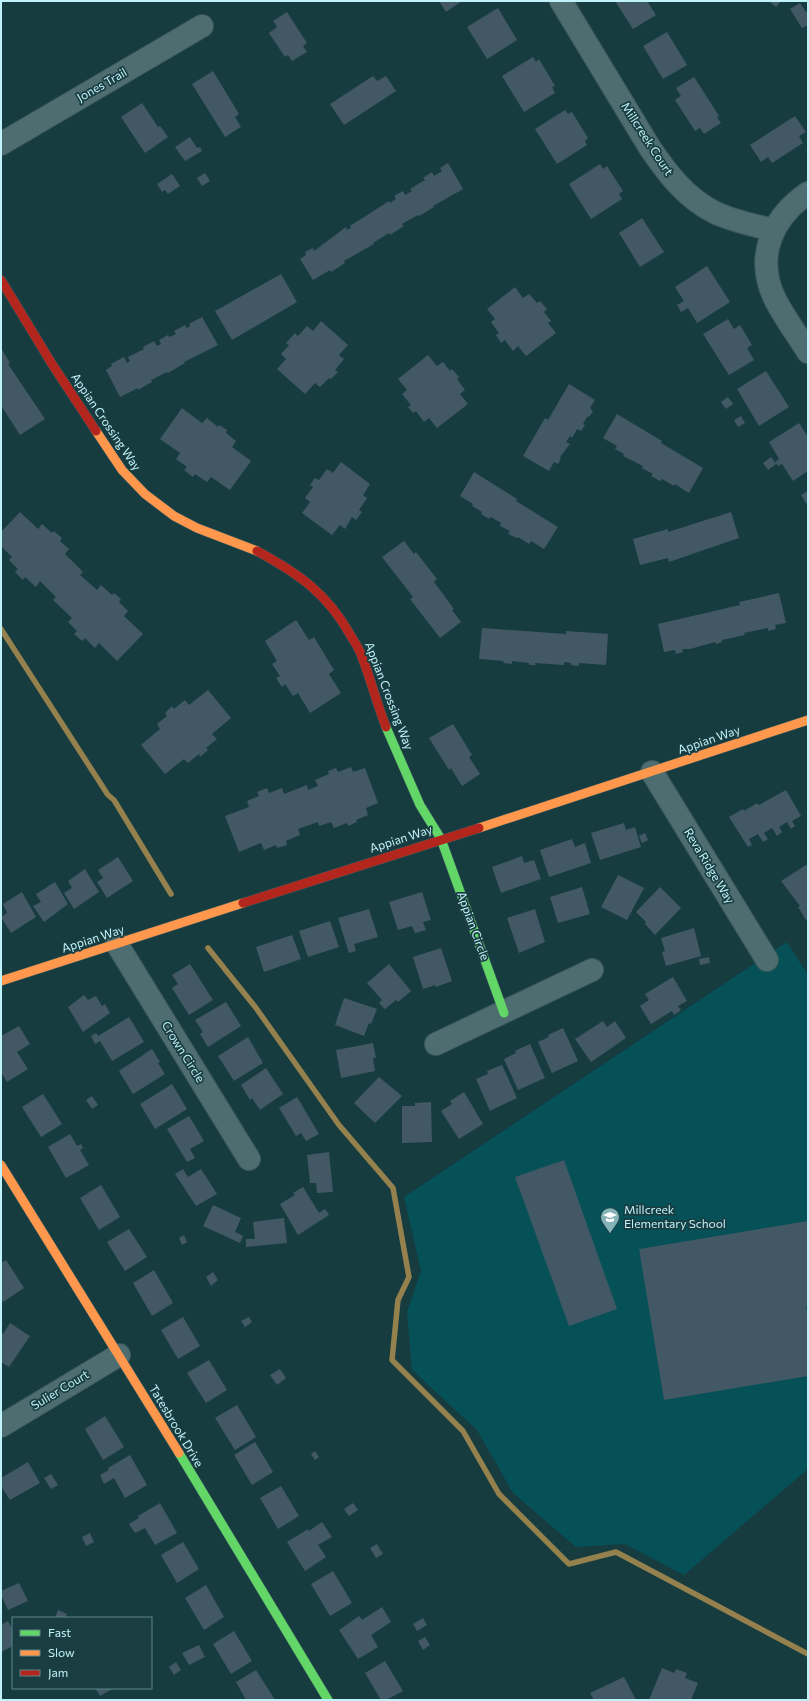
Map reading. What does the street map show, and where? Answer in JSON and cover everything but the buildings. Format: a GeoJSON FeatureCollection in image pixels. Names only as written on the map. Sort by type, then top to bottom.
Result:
{"type":"FeatureCollection","features":[{"type":"Feature","properties":{"kind":"street","name":"Millcreek Court"},"geometry":{"type":"LineString","coordinates":[[561,1],[650,148],[665,170],[680,187],[697,201],[715,212],[773,230]]}},
{"type":"Feature","properties":{"kind":"street","name":"Jones Trail"},"geometry":{"type":"LineString","coordinates":[[1,144],[202,26]]}},
{"type":"Feature","properties":{"kind":"street"},"geometry":{"type":"LineString","coordinates":[[808,193],[786,211],[773,230],[768,251],[767,264],[769,281],[775,297],[808,352]]}},
{"type":"Feature","properties":{"kind":"street","name":"Appian Crossing Way"},"geometry":{"type":"LineString","coordinates":[[1,280],[52,364],[122,470],[135,485],[174,516],[197,528],[257,551],[286,567],[309,583],[325,598],[344,623],[362,656],[384,721],[420,805],[441,839]]}},
{"type":"Feature","properties":{"kind":"street","name":"Appian Way"},"geometry":{"type":"LineString","coordinates":[[1,981],[652,772],[808,720]]}},
{"type":"Feature","properties":{"kind":"street","name":"Reva Ridge Way"},"geometry":{"type":"LineString","coordinates":[[652,772],[767,960]]}},
{"type":"Feature","properties":{"kind":"street","name":"Appian Circle"},"geometry":{"type":"LineString","coordinates":[[441,839],[504,1013]]}},
{"type":"Feature","properties":{"kind":"street","name":"Crown Circle"},"geometry":{"type":"LineString","coordinates":[[117,944],[249,1159]]}},
{"type":"Feature","properties":{"kind":"street"},"geometry":{"type":"LineString","coordinates":[[436,1044],[592,970]]}},
{"type":"Feature","properties":{"kind":"street","name":"Tatesbrook Drive"},"geometry":{"type":"LineString","coordinates":[[1,1166],[119,1355],[328,1700]]}},
{"type":"Feature","properties":{"kind":"street","name":"Sulier Court"},"geometry":{"type":"LineString","coordinates":[[1,1426],[119,1355]]}},
{"type":"Feature","properties":{"kind":"shaded area","name":"Millcreek Elementary School"},"geometry":{"type":"Polygon","coordinates":[[[787,942],[808,975],[808,1469],[684,1575],[625,1544],[576,1547],[513,1493],[477,1430],[412,1370],[407,1312],[421,1271],[404,1197],[787,942]]]}},
{"type":"Feature","properties":{"kind":"waterway"},"geometry":{"type":"LineString","coordinates":[[1,629],[108,795],[114,800],[171,894]]}},
{"type":"Feature","properties":{"kind":"waterway"},"geometry":{"type":"LineString","coordinates":[[208,948],[256,1008],[339,1125],[393,1188],[409,1277],[398,1300],[392,1360],[463,1431],[499,1494],[569,1564],[616,1552],[808,1654]]}},
{"type":"Feature","properties":{"kind":"traffic: fast"},"geometry":{"type":"LineString","coordinates":[[386,727],[420,805],[441,839],[504,1013]]}},
{"type":"Feature","properties":{"kind":"traffic: fast"},"geometry":{"type":"LineString","coordinates":[[179,1453],[328,1700]]}},
{"type":"Feature","properties":{"kind":"traffic: slow"},"geometry":{"type":"LineString","coordinates":[[96,431],[122,470],[145,494],[174,516],[197,528],[257,551]]}},
{"type":"Feature","properties":{"kind":"traffic: slow"},"geometry":{"type":"LineString","coordinates":[[479,828],[808,720]]}},
{"type":"Feature","properties":{"kind":"traffic: slow"},"geometry":{"type":"LineString","coordinates":[[1,981],[243,903]]}},
{"type":"Feature","properties":{"kind":"traffic: slow"},"geometry":{"type":"LineString","coordinates":[[1,1165],[179,1453]]}},
{"type":"Feature","properties":{"kind":"traffic: jam"},"geometry":{"type":"LineString","coordinates":[[1,280],[52,364],[96,431]]}},
{"type":"Feature","properties":{"kind":"traffic: jam"},"geometry":{"type":"LineString","coordinates":[[257,551],[286,568],[311,586],[322,596],[342,621],[361,654],[386,727]]}},
{"type":"Feature","properties":{"kind":"traffic: jam"},"geometry":{"type":"LineString","coordinates":[[243,903],[479,828]]}},
{"type":"Feature","properties":{"kind":"place","name":"Millcreek Elementary School"},"geometry":{"type":"Point","coordinates":[610,1234]}}]}
